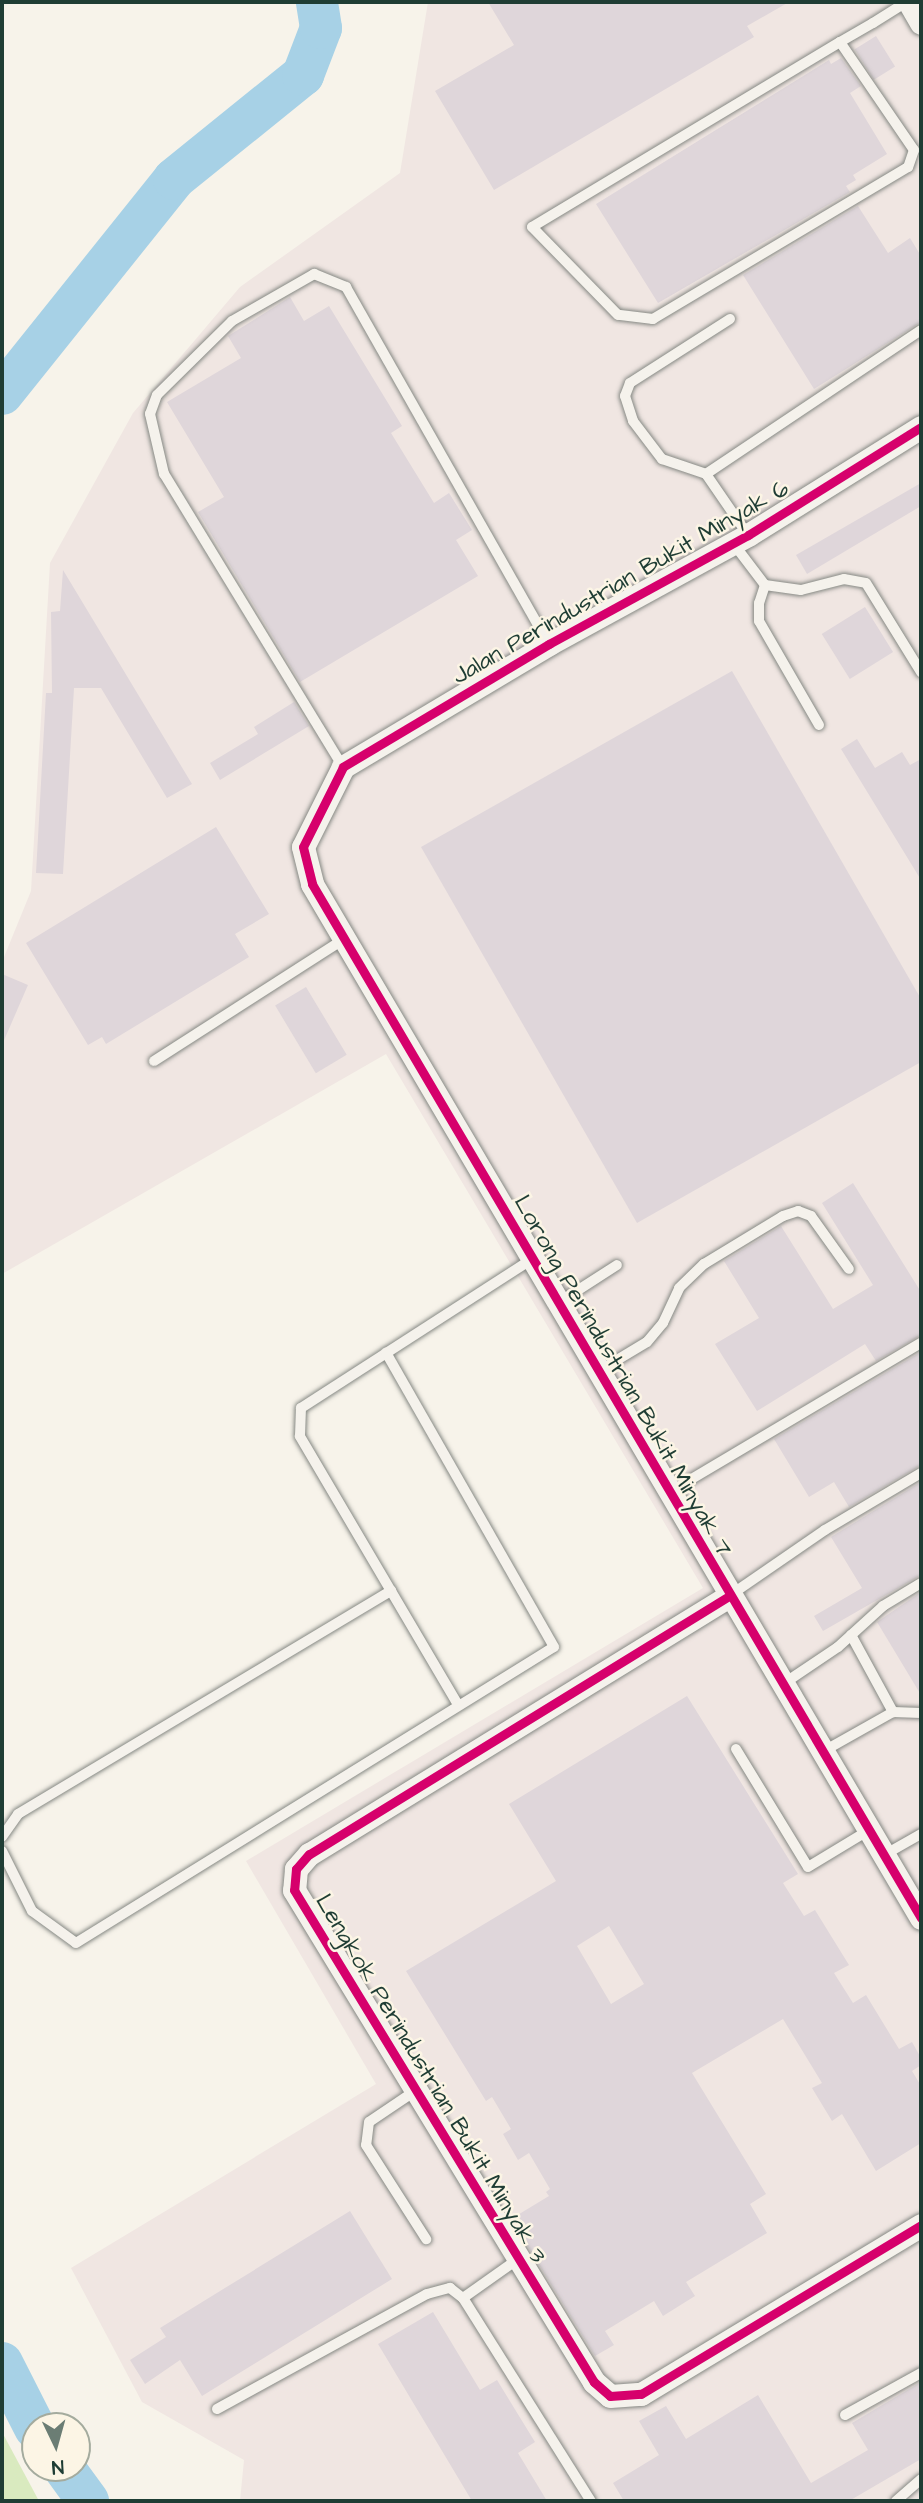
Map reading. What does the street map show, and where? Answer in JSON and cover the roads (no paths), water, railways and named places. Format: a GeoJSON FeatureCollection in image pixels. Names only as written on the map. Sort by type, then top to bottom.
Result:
{"type":"FeatureCollection","features":[{"type":"Feature","properties":{"kind":"street"},"geometry":{"type":"LineString","coordinates":[[907,2],[921,23]]}},
{"type":"Feature","properties":{"kind":"street","name":"Jalan Perindustrian Bukit Minyak 6"},"geometry":{"type":"LineString","coordinates":[[343,767],[549,644],[741,539],[921,427]]}},
{"type":"Feature","properties":{"kind":"street","name":"Lorong Perindustrian Bukit Minyak 7"},"geometry":{"type":"LineString","coordinates":[[343,767],[303,847],[312,884],[668,1493],[921,1918]]}},
{"type":"Feature","properties":{"kind":"street","name":"Lengkok Perindustrian Bukit Minyak 3"},"geometry":{"type":"LineString","coordinates":[[729,1596],[309,1854],[296,1869],[298,1899],[594,2382],[610,2396],[631,2398],[921,2225]]}},
{"type":"Feature","properties":{"kind":"lane"},"geometry":{"type":"LineString","coordinates":[[840,42],[914,150],[908,167],[653,319],[618,316],[532,228],[840,42],[907,2]]}},
{"type":"Feature","properties":{"kind":"lane"},"geometry":{"type":"LineString","coordinates":[[343,767],[164,474],[150,414],[157,395],[232,321],[314,274],[346,287],[549,644]]}},
{"type":"Feature","properties":{"kind":"lane"},"geometry":{"type":"LineString","coordinates":[[730,319],[630,383],[625,396],[633,421],[662,459],[706,474],[765,585],[759,603],[759,621],[819,724]]}},
{"type":"Feature","properties":{"kind":"lane"},"geometry":{"type":"LineString","coordinates":[[706,474],[921,330]]}},
{"type":"Feature","properties":{"kind":"lane"},"geometry":{"type":"LineString","coordinates":[[765,585],[801,590],[844,579],[866,583],[921,672]]}},
{"type":"Feature","properties":{"kind":"lane"},"geometry":{"type":"LineString","coordinates":[[154,1061],[344,939]]}},
{"type":"Feature","properties":{"kind":"lane"},"geometry":{"type":"LineString","coordinates":[[597,1371],[647,1342],[663,1323],[679,1288],[704,1264],[783,1216],[798,1211],[811,1216],[849,1269]]}},
{"type":"Feature","properties":{"kind":"lane"},"geometry":{"type":"LineString","coordinates":[[457,1703],[300,1436],[301,1408],[532,1259]]}},
{"type":"Feature","properties":{"kind":"lane"},"geometry":{"type":"LineString","coordinates":[[558,1304],[617,1265]]}},
{"type":"Feature","properties":{"kind":"lane"},"geometry":{"type":"LineString","coordinates":[[668,1493],[921,1343]]}},
{"type":"Feature","properties":{"kind":"lane"},"geometry":{"type":"LineString","coordinates":[[2,1851],[32,1911],[76,1944],[457,1703],[554,1647],[386,1353]]}},
{"type":"Feature","properties":{"kind":"lane"},"geometry":{"type":"LineString","coordinates":[[729,1596],[825,1530],[921,1473]]}},
{"type":"Feature","properties":{"kind":"lane"},"geometry":{"type":"LineString","coordinates":[[782,1685],[851,1635],[883,1606],[921,1583]]}},
{"type":"Feature","properties":{"kind":"lane"},"geometry":{"type":"LineString","coordinates":[[2,1837],[18,1815],[391,1591]]}},
{"type":"Feature","properties":{"kind":"lane"},"geometry":{"type":"LineString","coordinates":[[851,1635],[893,1712]]}},
{"type":"Feature","properties":{"kind":"lane"},"geometry":{"type":"LineString","coordinates":[[822,1752],[893,1712],[921,1713]]}},
{"type":"Feature","properties":{"kind":"lane"},"geometry":{"type":"LineString","coordinates":[[736,1749],[808,1867],[869,1830]]}},
{"type":"Feature","properties":{"kind":"lane"},"geometry":{"type":"LineString","coordinates":[[883,1855],[921,1834]]}},
{"type":"Feature","properties":{"kind":"lane"},"geometry":{"type":"LineString","coordinates":[[415,2091],[369,2122],[366,2145],[426,2239]]}},
{"type":"Feature","properties":{"kind":"lane"},"geometry":{"type":"LineString","coordinates":[[463,2298],[518,2259]]}},
{"type":"Feature","properties":{"kind":"lane"},"geometry":{"type":"LineString","coordinates":[[217,2409],[427,2294],[450,2288],[463,2298],[591,2501]]}},
{"type":"Feature","properties":{"kind":"lane"},"geometry":{"type":"LineString","coordinates":[[845,2415],[921,2373]]}},
{"type":"Feature","properties":{"kind":"lane"},"geometry":{"type":"LineString","coordinates":[[896,2501],[921,2479]]}},
{"type":"Feature","properties":{"kind":"waterway"},"geometry":{"type":"LineString","coordinates":[[2,394],[174,179],[303,75],[321,28],[317,2]]}},
{"type":"Feature","properties":{"kind":"waterway"},"geometry":{"type":"LineString","coordinates":[[2,2363],[27,2412]]}},
{"type":"Feature","properties":{"kind":"waterway"},"geometry":{"type":"LineString","coordinates":[[74,2482],[88,2501]]}}]}
